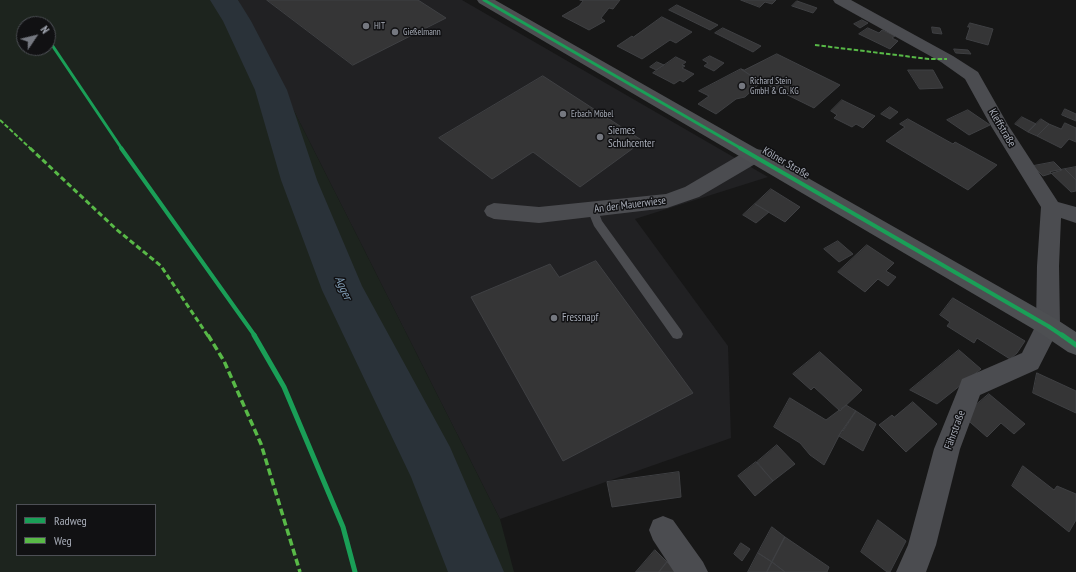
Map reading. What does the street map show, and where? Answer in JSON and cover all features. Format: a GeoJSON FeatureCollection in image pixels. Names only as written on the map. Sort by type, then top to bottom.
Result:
{"type":"FeatureCollection","features":[{"type":"Feature","properties":{"kind":"main road","name":"Kölner Straße"},"geometry":{"type":"LineString","coordinates":[[484,0],[755,155],[1048,326],[1076,345]]}},
{"type":"Feature","properties":{"kind":"street","name":"Kleffstraße"},"geometry":{"type":"LineString","coordinates":[[840,0],[947,59],[972,76],[1000,126],[1051,207]]}},
{"type":"Feature","properties":{"kind":"street","name":"An der Mauerwiese"},"geometry":{"type":"LineString","coordinates":[[494,211],[539,215],[668,201],[692,192],[755,155]]}},
{"type":"Feature","properties":{"kind":"street"},"geometry":{"type":"LineString","coordinates":[[1048,326],[1048,266],[1051,207],[1076,215]]}},
{"type":"Feature","properties":{"kind":"street","name":"Fährstraße"},"geometry":{"type":"LineString","coordinates":[[911,572],[922,545],[947,449],[971,388],[1030,361],[1048,326]]}},
{"type":"Feature","properties":{"kind":"street"},"geometry":{"type":"LineString","coordinates":[[663,530],[693,572]]}},
{"type":"Feature","properties":{"kind":"lane"},"geometry":{"type":"LineString","coordinates":[[592,209],[598,223],[676,334]]}},
{"type":"Feature","properties":{"kind":"shaded area"},"geometry":{"type":"Polygon","coordinates":[[[0,0],[238,0],[500,519],[514,572],[0,572],[0,0]]]}},
{"type":"Feature","properties":{"kind":"shaded area"},"geometry":{"type":"Polygon","coordinates":[[[238,0],[462,0],[768,177],[635,219],[728,346],[731,438],[500,519],[238,0]]]}},
{"type":"Feature","properties":{"kind":"building","name":"HIT"},"geometry":{"type":"Polygon","coordinates":[[[267,0],[418,0],[446,18],[353,65],[267,0]]]}},
{"type":"Feature","properties":{"kind":"building"},"geometry":{"type":"Polygon","coordinates":[[[580,0],[620,0],[613,9],[609,8],[601,18],[605,21],[589,30],[562,16],[579,6],[583,1],[580,0]]]}},
{"type":"Feature","properties":{"kind":"building"},"geometry":{"type":"Polygon","coordinates":[[[741,0],[776,0],[772,4],[765,2],[760,7],[741,0]]]}},
{"type":"Feature","properties":{"kind":"building"},"geometry":{"type":"Polygon","coordinates":[[[797,1],[817,8],[813,13],[792,6],[797,1]]]}},
{"type":"Feature","properties":{"kind":"building"},"geometry":{"type":"Polygon","coordinates":[[[677,5],[718,25],[710,30],[669,10],[677,5]]]}},
{"type":"Feature","properties":{"kind":"building"},"geometry":{"type":"Polygon","coordinates":[[[662,17],[692,32],[676,43],[670,40],[642,59],[617,46],[632,36],[633,37],[662,17]]]}},
{"type":"Feature","properties":{"kind":"building"},"geometry":{"type":"Polygon","coordinates":[[[862,20],[868,23],[860,28],[854,24],[862,20]]]}},
{"type":"Feature","properties":{"kind":"building"},"geometry":{"type":"Polygon","coordinates":[[[970,23],[993,29],[988,45],[966,39],[970,23]]]}},
{"type":"Feature","properties":{"kind":"building"},"geometry":{"type":"Polygon","coordinates":[[[932,27],[940,28],[942,34],[933,33],[932,27]]]}},
{"type":"Feature","properties":{"kind":"building"},"geometry":{"type":"Polygon","coordinates":[[[723,28],[761,46],[753,52],[715,33],[723,28]]]}},
{"type":"Feature","properties":{"kind":"building"},"geometry":{"type":"Polygon","coordinates":[[[868,28],[879,33],[882,30],[895,36],[892,38],[898,41],[890,49],[859,34],[868,28]]]}},
{"type":"Feature","properties":{"kind":"building"},"geometry":{"type":"Polygon","coordinates":[[[954,49],[968,50],[971,54],[956,53],[954,49]]]}},
{"type":"Feature","properties":{"kind":"building"},"geometry":{"type":"Polygon","coordinates":[[[777,54],[840,85],[814,108],[757,80],[741,69],[744,70],[777,54]]]}},
{"type":"Feature","properties":{"kind":"building"},"geometry":{"type":"Polygon","coordinates":[[[710,56],[724,63],[714,71],[704,66],[708,63],[703,60],[710,56]]]}},
{"type":"Feature","properties":{"kind":"building"},"geometry":{"type":"Polygon","coordinates":[[[676,57],[686,62],[682,65],[685,66],[682,68],[694,74],[683,82],[680,80],[674,84],[653,73],[676,57]]]}},
{"type":"Feature","properties":{"kind":"building"},"geometry":{"type":"Polygon","coordinates":[[[657,62],[664,65],[656,70],[650,67],[657,62]]]}},
{"type":"Feature","properties":{"kind":"building"},"geometry":{"type":"Polygon","coordinates":[[[741,69],[761,82],[745,97],[736,99],[716,114],[698,104],[709,96],[699,91],[741,69]]]}},
{"type":"Feature","properties":{"kind":"building"},"geometry":{"type":"Polygon","coordinates":[[[908,70],[933,70],[943,88],[920,89],[908,70]]]}},
{"type":"Feature","properties":{"kind":"building"},"geometry":{"type":"Polygon","coordinates":[[[543,76],[643,141],[580,187],[533,152],[492,179],[439,138],[543,76]]]}},
{"type":"Feature","properties":{"kind":"building"},"geometry":{"type":"Polygon","coordinates":[[[842,100],[875,116],[863,128],[856,124],[852,127],[834,118],[837,115],[831,111],[842,100]]]}},
{"type":"Feature","properties":{"kind":"building"},"geometry":{"type":"Polygon","coordinates":[[[890,107],[898,112],[890,119],[881,114],[890,107]]]}},
{"type":"Feature","properties":{"kind":"building"},"geometry":{"type":"Polygon","coordinates":[[[1065,109],[1076,114],[1076,121],[1062,115],[1065,109]]]}},
{"type":"Feature","properties":{"kind":"building"},"geometry":{"type":"Polygon","coordinates":[[[968,110],[990,125],[969,135],[947,120],[968,110]]]}},
{"type":"Feature","properties":{"kind":"building"},"geometry":{"type":"Polygon","coordinates":[[[1022,117],[1036,124],[1028,132],[1015,124],[1022,117]]]}},
{"type":"Feature","properties":{"kind":"building"},"geometry":{"type":"Polygon","coordinates":[[[908,119],[953,144],[955,142],[997,165],[968,190],[886,141],[905,127],[900,124],[908,119]]]}},
{"type":"Feature","properties":{"kind":"building"},"geometry":{"type":"Polygon","coordinates":[[[1041,119],[1049,124],[1037,136],[1028,132],[1041,119]]]}},
{"type":"Feature","properties":{"kind":"building"},"geometry":{"type":"Polygon","coordinates":[[[1065,123],[1076,128],[1076,142],[1069,139],[1061,148],[1037,136],[1049,124],[1061,129],[1065,123]]]}},
{"type":"Feature","properties":{"kind":"building"},"geometry":{"type":"Polygon","coordinates":[[[1054,162],[1062,170],[1043,176],[1033,166],[1054,162]]]}},
{"type":"Feature","properties":{"kind":"building"},"geometry":{"type":"Polygon","coordinates":[[[1076,167],[1076,180],[1065,169],[1076,167]]]}},
{"type":"Feature","properties":{"kind":"building"},"geometry":{"type":"Polygon","coordinates":[[[1065,169],[1076,180],[1076,191],[1071,192],[1050,172],[1065,169]]]}},
{"type":"Feature","properties":{"kind":"building"},"geometry":{"type":"Polygon","coordinates":[[[771,189],[800,207],[785,222],[755,204],[771,189]]]}},
{"type":"Feature","properties":{"kind":"building"},"geometry":{"type":"Polygon","coordinates":[[[755,204],[769,212],[756,223],[743,215],[755,204]]]}},
{"type":"Feature","properties":{"kind":"building"},"geometry":{"type":"Polygon","coordinates":[[[838,241],[853,254],[839,262],[824,249],[838,241]]]}},
{"type":"Feature","properties":{"kind":"building"},"geometry":{"type":"Polygon","coordinates":[[[867,245],[894,263],[886,271],[896,277],[888,286],[878,279],[865,292],[838,272],[867,245]]]}},
{"type":"Feature","properties":{"kind":"building"},"geometry":{"type":"Polygon","coordinates":[[[596,261],[693,393],[563,461],[471,297],[550,264],[559,277],[596,261]]]}},
{"type":"Feature","properties":{"kind":"building"},"geometry":{"type":"Polygon","coordinates":[[[953,298],[1025,341],[1017,353],[1010,359],[977,338],[974,343],[947,326],[950,322],[940,315],[953,298]]]}},
{"type":"Feature","properties":{"kind":"building"},"geometry":{"type":"Polygon","coordinates":[[[959,350],[981,369],[937,404],[910,390],[959,350]]]}},
{"type":"Feature","properties":{"kind":"building"},"geometry":{"type":"Polygon","coordinates":[[[820,352],[862,390],[840,411],[814,387],[811,390],[793,374],[820,352]]]}},
{"type":"Feature","properties":{"kind":"building"},"geometry":{"type":"Polygon","coordinates":[[[1037,373],[1076,391],[1076,413],[1033,393],[1037,373]]]}},
{"type":"Feature","properties":{"kind":"building"},"geometry":{"type":"Polygon","coordinates":[[[989,394],[1025,424],[1014,434],[1001,423],[987,437],[963,416],[989,394]]]}},
{"type":"Feature","properties":{"kind":"building"},"geometry":{"type":"Polygon","coordinates":[[[790,398],[826,420],[846,405],[856,411],[843,431],[842,430],[824,465],[810,455],[800,443],[774,427],[790,398]]]}},
{"type":"Feature","properties":{"kind":"building"},"geometry":{"type":"Polygon","coordinates":[[[913,402],[937,424],[906,452],[879,425],[892,415],[894,417],[913,402]]]}},
{"type":"Feature","properties":{"kind":"building"},"geometry":{"type":"Polygon","coordinates":[[[856,411],[876,424],[863,451],[839,436],[856,411]]]}},
{"type":"Feature","properties":{"kind":"building"},"geometry":{"type":"Polygon","coordinates":[[[777,445],[795,464],[773,481],[757,462],[777,445]]]}},
{"type":"Feature","properties":{"kind":"building"},"geometry":{"type":"Polygon","coordinates":[[[756,462],[773,481],[755,496],[738,476],[756,462]]]}},
{"type":"Feature","properties":{"kind":"building"},"geometry":{"type":"Polygon","coordinates":[[[1023,466],[1054,490],[1057,486],[1076,494],[1076,520],[1069,532],[1012,486],[1023,466]]]}},
{"type":"Feature","properties":{"kind":"building"},"geometry":{"type":"Polygon","coordinates":[[[679,472],[681,497],[612,507],[607,482],[679,472]]]}},
{"type":"Feature","properties":{"kind":"building"},"geometry":{"type":"Polygon","coordinates":[[[878,520],[906,541],[890,572],[887,572],[861,552],[878,520]]]}},
{"type":"Feature","properties":{"kind":"building"},"geometry":{"type":"Polygon","coordinates":[[[772,527],[785,537],[772,562],[758,553],[772,527]]]}},
{"type":"Feature","properties":{"kind":"building"},"geometry":{"type":"Polygon","coordinates":[[[785,537],[829,567],[827,572],[785,572],[772,562],[785,537]]]}},
{"type":"Feature","properties":{"kind":"building"},"geometry":{"type":"Polygon","coordinates":[[[741,543],[750,549],[742,561],[734,554],[741,543]]]}},
{"type":"Feature","properties":{"kind":"building"},"geometry":{"type":"Polygon","coordinates":[[[655,550],[667,562],[659,572],[636,572],[655,550]]]}},
{"type":"Feature","properties":{"kind":"building"},"geometry":{"type":"Polygon","coordinates":[[[758,553],[772,562],[767,572],[748,572],[758,553]]]}},
{"type":"Feature","properties":{"kind":"building"},"geometry":{"type":"Polygon","coordinates":[[[667,562],[678,572],[659,572],[667,562]]]}},
{"type":"Feature","properties":{"kind":"building"},"geometry":{"type":"Polygon","coordinates":[[[772,562],[785,572],[767,572],[772,562]]]}},
{"type":"Feature","properties":{"kind":"waterway","name":"Agger"},"geometry":{"type":"LineString","coordinates":[[224,0],[237,21],[271,90],[299,180],[343,290],[432,465],[476,572]]}},
{"type":"Feature","properties":{"kind":"marked path"},"geometry":{"type":"LineString","coordinates":[[815,45],[929,59],[947,59]]}},
{"type":"Feature","properties":{"kind":"marked path"},"geometry":{"type":"LineString","coordinates":[[0,120],[116,229],[161,266],[194,314],[224,361],[261,444],[300,572]]}},
{"type":"Feature","properties":{"kind":"cycle path"},"geometry":{"type":"LineString","coordinates":[[484,0],[1048,326],[1076,345]]}},
{"type":"Feature","properties":{"kind":"cycle path"},"geometry":{"type":"LineString","coordinates":[[56,51],[139,175],[255,337],[284,387],[343,527],[355,572]]}},
{"type":"Feature","properties":{"kind":"place","name":"HIT"},"geometry":{"type":"Point","coordinates":[366,26]}},
{"type":"Feature","properties":{"kind":"place","name":"Gießelmann"},"geometry":{"type":"Point","coordinates":[395,32]}},
{"type":"Feature","properties":{"kind":"place","name":"Richard Stein GmbH & Co. KG"},"geometry":{"type":"Point","coordinates":[742,86]}},
{"type":"Feature","properties":{"kind":"place","name":"Erbach Möbel"},"geometry":{"type":"Point","coordinates":[563,114]}},
{"type":"Feature","properties":{"kind":"place","name":"Siemes Schuhcenter"},"geometry":{"type":"Point","coordinates":[600,137]}},
{"type":"Feature","properties":{"kind":"place","name":"Fressnapf"},"geometry":{"type":"Point","coordinates":[554,318]}}]}
